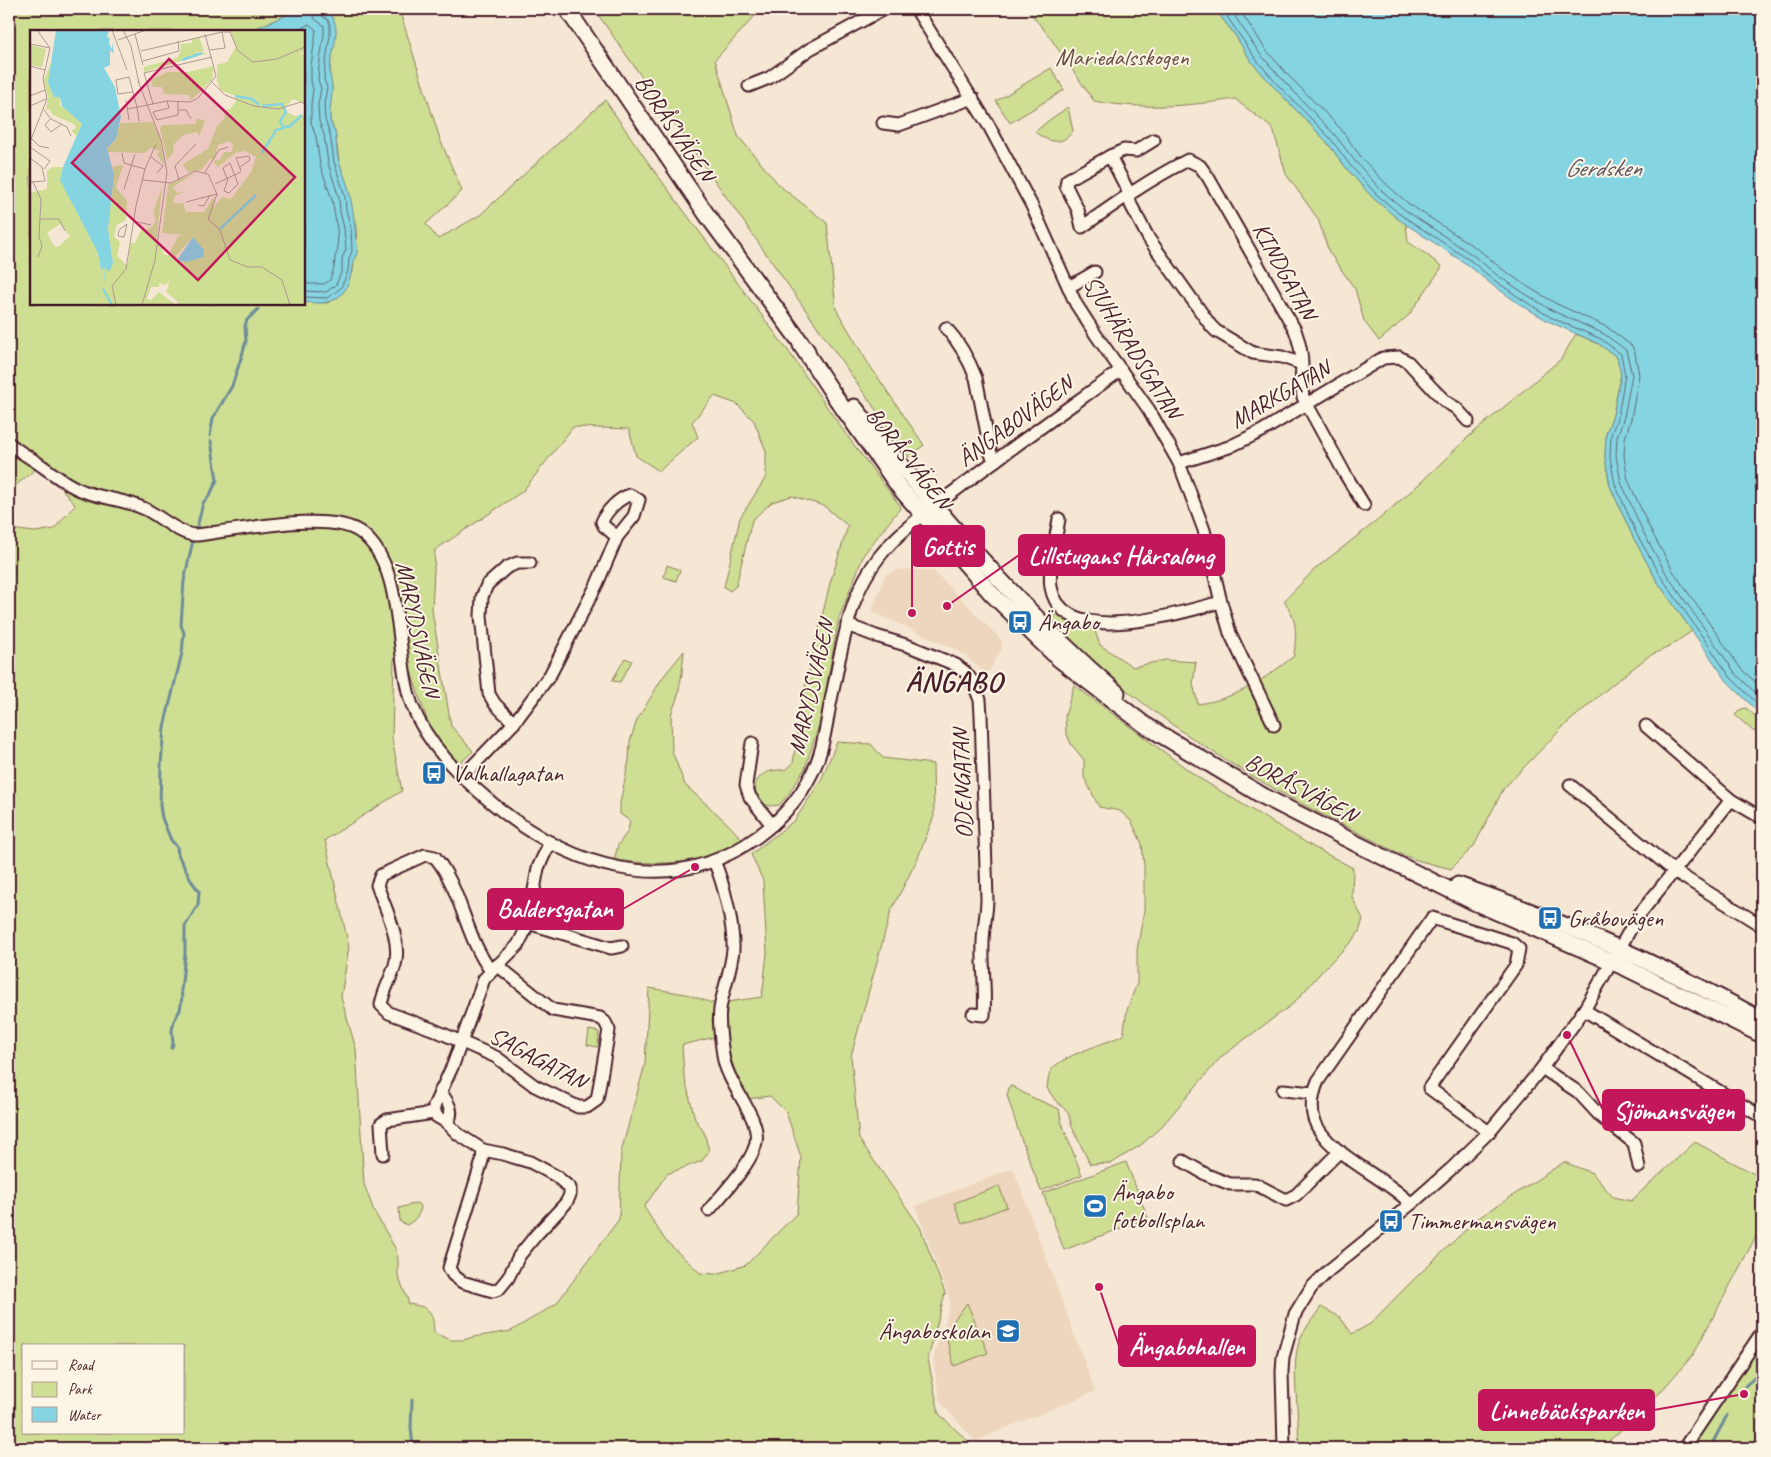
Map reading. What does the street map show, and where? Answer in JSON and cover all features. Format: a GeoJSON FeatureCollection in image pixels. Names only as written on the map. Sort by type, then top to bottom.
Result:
{"type":"FeatureCollection","features":[{"type":"Feature","properties":{"kind":"main road","name":"BORÅSVÄGEN"},"geometry":{"type":"LineString","coordinates":[[567,9],[707,215],[801,345],[929,511],[974,553],[1048,631],[1081,662],[1175,742],[1263,796],[1474,902],[1611,962],[1762,1035]]}},
{"type":"Feature","properties":{"kind":"main road","name":"BORÅSVÄGEN"},"geometry":{"type":"LineString","coordinates":[[1409,869],[1550,918],[1620,948],[1717,995],[1762,1020]]}},
{"type":"Feature","properties":{"kind":"street"},"geometry":{"type":"LineString","coordinates":[[749,86],[770,78],[810,49],[884,9]]}},
{"type":"Feature","properties":{"kind":"street","name":"SJUHÄRADSGATAN"},"geometry":{"type":"LineString","coordinates":[[916,9],[973,98],[1032,206],[1076,304],[1149,410],[1179,463],[1204,530],[1221,602],[1238,650],[1274,725]]}},
{"type":"Feature","properties":{"kind":"street"},"geometry":{"type":"LineString","coordinates":[[883,123],[898,125],[973,98]]}},
{"type":"Feature","properties":{"kind":"street"},"geometry":{"type":"LineString","coordinates":[[1129,195],[1082,227],[1078,210],[1066,182],[1110,156],[1124,150],[1136,151],[1154,140]]}},
{"type":"Feature","properties":{"kind":"street"},"geometry":{"type":"LineString","coordinates":[[1110,156],[1127,189],[1131,205],[1149,239],[1216,331],[1253,353],[1282,357],[1302,364]]}},
{"type":"Feature","properties":{"kind":"street","name":"KINDGATAN"},"geometry":{"type":"LineString","coordinates":[[1129,195],[1159,175],[1188,160],[1200,166],[1295,330],[1300,344],[1302,364],[1300,384],[1303,397],[1345,474],[1364,504]]}},
{"type":"Feature","properties":{"kind":"street"},"geometry":{"type":"LineString","coordinates":[[1069,288],[1095,272]]}},
{"type":"Feature","properties":{"kind":"street"},"geometry":{"type":"LineString","coordinates":[[946,328],[953,335],[976,378],[991,454],[995,460]]}},
{"type":"Feature","properties":{"kind":"street","name":"MARKGATAN"},"geometry":{"type":"LineString","coordinates":[[1179,463],[1230,447],[1262,431],[1384,358],[1399,357],[1408,362],[1446,402],[1456,408],[1468,421]]}},
{"type":"Feature","properties":{"kind":"street","name":"ÄNGABOVÄGEN"},"geometry":{"type":"LineString","coordinates":[[929,511],[995,460],[1121,370]]}},
{"type":"Feature","properties":{"kind":"street","name":"MARYDSVÄGEN"},"geometry":{"type":"LineString","coordinates":[[9,443],[56,476],[83,492],[142,507],[189,535],[294,523],[329,522],[350,526],[361,532],[374,544],[383,560],[392,584],[404,674],[411,704],[424,732],[462,777],[496,806],[550,842],[584,859],[643,872],[672,871],[714,861],[742,847],[772,825],[796,799],[816,765],[825,737],[847,625],[858,590],[890,543],[929,511]]}},
{"type":"Feature","properties":{"kind":"street"},"geometry":{"type":"LineString","coordinates":[[1060,519],[1052,560],[1051,587],[1054,597],[1061,608],[1071,616],[1094,622],[1120,623],[1146,620],[1221,602]]}},
{"type":"Feature","properties":{"kind":"street"},"geometry":{"type":"LineString","coordinates":[[462,777],[514,723],[550,675],[597,584],[617,537]]}},
{"type":"Feature","properties":{"kind":"street"},"geometry":{"type":"LineString","coordinates":[[514,723],[494,704],[489,694],[481,616],[482,597],[487,585],[506,568],[517,563],[530,563]]}},
{"type":"Feature","properties":{"kind":"street","name":"ODENGATAN"},"geometry":{"type":"LineString","coordinates":[[847,625],[909,646],[956,665],[973,682],[978,695],[981,715],[987,899],[983,942],[984,1015],[973,1014]]}},
{"type":"Feature","properties":{"kind":"street"},"geometry":{"type":"LineString","coordinates":[[1646,726],[1731,800],[1762,818]]}},
{"type":"Feature","properties":{"kind":"street"},"geometry":{"type":"LineString","coordinates":[[752,743],[746,785],[750,797],[772,825]]}},
{"type":"Feature","properties":{"kind":"street"},"geometry":{"type":"LineString","coordinates":[[1570,785],[1674,872],[1762,926]]}},
{"type":"Feature","properties":{"kind":"street"},"geometry":{"type":"LineString","coordinates":[[1284,1448],[1282,1372],[1288,1337],[1295,1314],[1311,1288],[1319,1278],[1412,1204],[1489,1132],[1542,1068],[1584,1010],[1638,916],[1731,800]]}},
{"type":"Feature","properties":{"kind":"street"},"geometry":{"type":"LineString","coordinates":[[483,1150],[482,1161],[449,1268],[453,1275],[462,1282],[493,1291],[500,1289],[519,1256],[566,1203],[570,1195],[570,1188],[556,1176],[530,1162],[483,1150],[458,1134],[446,1122],[436,1116],[434,1106],[453,1065],[484,979],[518,945],[528,922],[538,868],[550,842]]}},
{"type":"Feature","properties":{"kind":"street"},"geometry":{"type":"LineString","coordinates":[[462,1042],[389,1013],[381,1005],[396,963],[395,936],[376,885],[381,875],[425,855],[435,857],[442,864],[457,895],[483,960],[494,968]]}},
{"type":"Feature","properties":{"kind":"street"},"geometry":{"type":"LineString","coordinates":[[709,1210],[753,1153],[757,1132],[754,1121],[734,1087],[724,1060],[720,1016],[730,971],[733,940],[727,904],[714,861]]}},
{"type":"Feature","properties":{"kind":"street"},"geometry":{"type":"LineString","coordinates":[[1412,1204],[1401,1194],[1340,1151],[1323,1136],[1313,1118],[1312,1102],[1313,1092],[1318,1081],[1432,918],[1512,943],[1519,949],[1516,965],[1429,1088],[1489,1132]]}},
{"type":"Feature","properties":{"kind":"street"},"geometry":{"type":"LineString","coordinates":[[528,922],[611,948],[622,946]]}},
{"type":"Feature","properties":{"kind":"street","name":"SAGAGATAN"},"geometry":{"type":"LineString","coordinates":[[462,1042],[496,1057],[535,1086],[578,1106],[587,1107],[597,1100],[610,1030],[606,1022],[600,1018],[553,1010],[494,968]]}},
{"type":"Feature","properties":{"kind":"street"},"geometry":{"type":"LineString","coordinates":[[1584,1010],[1762,1117]]}},
{"type":"Feature","properties":{"kind":"street"},"geometry":{"type":"LineString","coordinates":[[1542,1068],[1578,1092],[1601,1117],[1634,1143],[1639,1167]]}},
{"type":"Feature","properties":{"kind":"street"},"geometry":{"type":"LineString","coordinates":[[1283,1090],[1313,1092]]}},
{"type":"Feature","properties":{"kind":"street"},"geometry":{"type":"LineString","coordinates":[[440,1091],[452,1114],[446,1122]]}},
{"type":"Feature","properties":{"kind":"street"},"geometry":{"type":"LineString","coordinates":[[384,1154],[381,1124],[386,1120],[434,1112]]}},
{"type":"Feature","properties":{"kind":"street"},"geometry":{"type":"LineString","coordinates":[[1183,1161],[1207,1175],[1230,1184],[1255,1184],[1286,1200],[1296,1195],[1340,1151]]}},
{"type":"Feature","properties":{"kind":"street"},"geometry":{"type":"LineString","coordinates":[[1684,1448],[1762,1332]]}},
{"type":"Feature","properties":{"kind":"shaded area"},"geometry":{"type":"Polygon","coordinates":[[[904,569],[934,571],[1002,641],[1002,648],[989,671],[984,672],[966,656],[951,647],[872,612],[885,576],[893,571],[904,569]]]}},
{"type":"Feature","properties":{"kind":"shaded area","name":"Ängaboskolan"},"geometry":{"type":"Polygon","coordinates":[[[1013,1168],[1095,1391],[975,1441],[940,1402],[933,1359],[951,1303],[915,1206],[1013,1168]]]}},
{"type":"Feature","properties":{"kind":"green space"},"geometry":{"type":"Polygon","coordinates":[[[9,9],[300,9],[252,30],[30,30],[30,305],[305,305],[305,302],[328,303],[353,272],[357,252],[356,227],[350,196],[339,161],[335,132],[330,120],[329,105],[332,88],[329,78],[332,52],[325,12],[320,9],[399,9],[440,139],[462,191],[426,224],[438,239],[480,215],[605,100],[652,168],[901,507],[864,554],[839,618],[820,722],[805,768],[788,795],[779,805],[774,806],[767,805],[761,801],[756,791],[756,783],[766,773],[773,770],[787,769],[793,763],[801,705],[830,583],[848,526],[824,506],[792,496],[772,502],[752,520],[736,586],[730,591],[724,587],[740,518],[766,477],[766,451],[754,421],[737,404],[714,396],[692,422],[698,437],[659,471],[636,456],[629,429],[573,427],[523,491],[435,550],[432,610],[451,726],[473,751],[459,764],[430,729],[406,657],[394,659],[392,739],[402,791],[325,840],[349,947],[341,997],[356,1049],[364,1184],[374,1211],[395,1248],[398,1258],[398,1276],[408,1304],[422,1307],[429,1311],[433,1320],[434,1333],[451,1340],[463,1340],[511,1331],[556,1304],[619,1219],[621,1152],[645,1064],[649,988],[686,994],[715,1004],[712,1020],[715,1037],[682,1045],[684,1075],[695,1119],[704,1132],[709,1151],[702,1161],[667,1174],[644,1207],[665,1240],[700,1273],[716,1274],[746,1265],[797,1213],[801,1157],[786,1112],[770,1096],[748,1099],[733,1064],[727,1040],[727,1002],[762,997],[767,953],[763,881],[751,854],[795,820],[821,780],[837,742],[871,744],[883,758],[933,764],[934,816],[917,860],[891,911],[851,1056],[859,1139],[920,1227],[945,1293],[928,1359],[939,1414],[971,1444],[980,1448],[9,1448],[9,529],[35,532],[54,529],[75,505],[59,485],[38,467],[9,491],[9,9]]]}},
{"type":"Feature","properties":{"kind":"green space"},"geometry":{"type":"Polygon","coordinates":[[[594,9],[761,9],[715,60],[738,136],[780,186],[827,223],[836,309],[868,363],[924,445],[909,457],[594,9]]]}},
{"type":"Feature","properties":{"kind":"green space","name":"Mariedalsskogen"},"geometry":{"type":"Polygon","coordinates":[[[1027,9],[1215,9],[1235,35],[1251,61],[1274,87],[1326,141],[1347,169],[1373,198],[1406,224],[1408,242],[1442,267],[1409,315],[1379,341],[1364,321],[1355,289],[1329,252],[1318,219],[1286,174],[1273,129],[1235,99],[1200,104],[1164,106],[1111,104],[1094,101],[1049,36],[1027,9]]]}},
{"type":"Feature","properties":{"kind":"green space"},"geometry":{"type":"Polygon","coordinates":[[[1051,68],[1064,90],[1010,123],[996,101],[1051,68]]]}},
{"type":"Feature","properties":{"kind":"green space"},"geometry":{"type":"Polygon","coordinates":[[[1068,107],[1073,131],[1069,136],[1060,141],[1055,141],[1045,139],[1035,132],[1048,121],[1068,107]]]}},
{"type":"Feature","properties":{"kind":"green space"},"geometry":{"type":"Polygon","coordinates":[[[1576,334],[1599,344],[1617,357],[1621,374],[1613,415],[1606,434],[1605,457],[1610,486],[1633,537],[1657,581],[1692,631],[1669,647],[1649,656],[1563,727],[1504,788],[1474,846],[1451,869],[1416,860],[1393,850],[1300,803],[1223,758],[1148,707],[1080,650],[1049,619],[1070,608],[1090,617],[1100,645],[1133,667],[1165,660],[1196,662],[1193,684],[1198,704],[1238,693],[1272,673],[1294,656],[1294,621],[1284,601],[1316,568],[1378,520],[1466,439],[1561,359],[1576,334]]]}},
{"type":"Feature","properties":{"kind":"green space"},"geometry":{"type":"Polygon","coordinates":[[[667,565],[680,570],[676,581],[664,577],[667,565]]]}},
{"type":"Feature","properties":{"kind":"green space"},"geometry":{"type":"Polygon","coordinates":[[[684,651],[678,695],[671,715],[672,751],[685,785],[743,840],[719,853],[693,860],[654,863],[614,860],[618,845],[628,831],[630,821],[620,814],[620,803],[629,760],[630,741],[637,720],[663,677],[684,651]]]}},
{"type":"Feature","properties":{"kind":"green space"},"geometry":{"type":"Polygon","coordinates":[[[625,658],[632,661],[620,682],[612,681],[625,658]]]}},
{"type":"Feature","properties":{"kind":"green space"},"geometry":{"type":"Polygon","coordinates":[[[1074,685],[1199,778],[1315,848],[1353,868],[1352,897],[1363,919],[1359,932],[1352,941],[1294,1003],[1221,1057],[1162,1126],[1141,1145],[1112,1163],[1090,1164],[1072,1127],[1068,1112],[1055,1100],[1047,1088],[1050,1072],[1062,1061],[1123,1035],[1127,1010],[1137,983],[1137,950],[1144,910],[1142,844],[1132,822],[1120,811],[1099,807],[1084,777],[1084,760],[1071,744],[1066,732],[1065,716],[1074,685]]]}},
{"type":"Feature","properties":{"kind":"green space"},"geometry":{"type":"Polygon","coordinates":[[[1746,708],[1761,721],[1754,732],[1735,715],[1741,709],[1746,708]]]}},
{"type":"Feature","properties":{"kind":"green space"},"geometry":{"type":"Polygon","coordinates":[[[589,1030],[599,1032],[598,1047],[587,1045],[589,1030]]]}},
{"type":"Feature","properties":{"kind":"green space"},"geometry":{"type":"Polygon","coordinates":[[[1010,1085],[1027,1095],[1059,1109],[1062,1124],[1082,1175],[1041,1191],[1007,1095],[1010,1085]]]}},
{"type":"Feature","properties":{"kind":"green space"},"geometry":{"type":"Polygon","coordinates":[[[1695,1142],[1758,1176],[1762,1189],[1762,1225],[1693,1355],[1648,1406],[1601,1448],[1298,1448],[1295,1363],[1304,1331],[1321,1307],[1340,1317],[1352,1334],[1370,1324],[1477,1219],[1564,1162],[1592,1173],[1613,1197],[1631,1201],[1695,1142]]]}},
{"type":"Feature","properties":{"kind":"green space","name":"Ängabo fotbollsplan"},"geometry":{"type":"Polygon","coordinates":[[[1126,1162],[1148,1218],[1064,1250],[1043,1193],[1126,1162]]]}},
{"type":"Feature","properties":{"kind":"green space"},"geometry":{"type":"Polygon","coordinates":[[[999,1186],[1007,1207],[962,1224],[954,1203],[999,1186]]]}},
{"type":"Feature","properties":{"kind":"green space"},"geometry":{"type":"Polygon","coordinates":[[[417,1203],[421,1207],[416,1218],[407,1225],[400,1222],[399,1208],[417,1203]]]}},
{"type":"Feature","properties":{"kind":"green space"},"geometry":{"type":"Polygon","coordinates":[[[967,1303],[988,1353],[954,1366],[945,1332],[967,1303]]]}},
{"type":"Feature","properties":{"kind":"green space"},"geometry":{"type":"Polygon","coordinates":[[[1762,1339],[1762,1448],[1689,1448],[1762,1339]]]}},
{"type":"Feature","properties":{"kind":"water"},"geometry":{"type":"Polygon","coordinates":[[[300,9],[324,11],[331,16],[336,26],[336,38],[330,72],[332,91],[330,120],[335,132],[338,159],[350,195],[357,254],[345,290],[333,300],[316,303],[305,302],[305,30],[252,30],[300,9]]]}},
{"type":"Feature","properties":{"kind":"water","name":"Gerdsken"},"geometry":{"type":"Polygon","coordinates":[[[1215,9],[1762,9],[1762,716],[1727,681],[1657,581],[1633,537],[1610,486],[1605,457],[1606,434],[1613,415],[1621,374],[1617,357],[1599,344],[1548,321],[1518,303],[1468,265],[1398,219],[1373,198],[1347,169],[1326,141],[1251,61],[1235,35],[1215,9]]]}},
{"type":"Feature","properties":{"kind":"waterway"},"geometry":{"type":"LineString","coordinates":[[210,436],[213,418],[232,386],[243,352],[246,341],[245,326],[247,320],[258,309]]}},
{"type":"Feature","properties":{"kind":"waterway"},"geometry":{"type":"LineString","coordinates":[[196,532],[203,503],[210,495],[217,480],[211,441]]}},
{"type":"Feature","properties":{"kind":"waterway"},"geometry":{"type":"LineString","coordinates":[[171,1048],[173,1044],[172,1030],[180,1010],[182,997],[185,926],[198,905],[199,891],[192,882],[178,855],[177,847],[171,840],[162,818],[160,806],[161,764],[164,727],[182,653],[184,633],[181,625],[184,581],[193,540]]}},
{"type":"Feature","properties":{"kind":"waterway"},"geometry":{"type":"LineString","coordinates":[[1745,1386],[1762,1371]]}},
{"type":"Feature","properties":{"kind":"waterway"},"geometry":{"type":"LineString","coordinates":[[412,1400],[411,1427],[413,1448]]}},
{"type":"Feature","properties":{"kind":"waterway"},"geometry":{"type":"LineString","coordinates":[[1710,1448],[1727,1415]]}},
{"type":"Feature","properties":{"kind":"place","name":"Lillstugans Hårsalong"},"geometry":{"type":"Point","coordinates":[947,606]}},
{"type":"Feature","properties":{"kind":"place","name":"Gottis"},"geometry":{"type":"Point","coordinates":[912,613]}},
{"type":"Feature","properties":{"kind":"place","name":"Ängabo"},"geometry":{"type":"Point","coordinates":[1020,622]}},
{"type":"Feature","properties":{"kind":"place","name":"Valhallagatan"},"geometry":{"type":"Point","coordinates":[434,773]}},
{"type":"Feature","properties":{"kind":"place","name":"Baldersgatan"},"geometry":{"type":"Point","coordinates":[695,867]}},
{"type":"Feature","properties":{"kind":"place","name":"Gråbovägen"},"geometry":{"type":"Point","coordinates":[1550,918]}},
{"type":"Feature","properties":{"kind":"place","name":"Sjömansvägen"},"geometry":{"type":"Point","coordinates":[1567,1035]}},
{"type":"Feature","properties":{"kind":"place","name":"Ängabo fotbollsplan"},"geometry":{"type":"Point","coordinates":[1095,1206]}},
{"type":"Feature","properties":{"kind":"place","name":"Timmermansvägen"},"geometry":{"type":"Point","coordinates":[1391,1221]}},
{"type":"Feature","properties":{"kind":"place","name":"Ängabohallen"},"geometry":{"type":"Point","coordinates":[1099,1287]}},
{"type":"Feature","properties":{"kind":"place","name":"Ängaboskolan"},"geometry":{"type":"Point","coordinates":[1008,1331]}},
{"type":"Feature","properties":{"kind":"place","name":"Linnebäcksparken"},"geometry":{"type":"Point","coordinates":[1744,1394]}},
{"type":"Feature","properties":{"kind":"district","name":"ÄNGABO"},"geometry":{"type":"Point","coordinates":[954,681]}}]}
